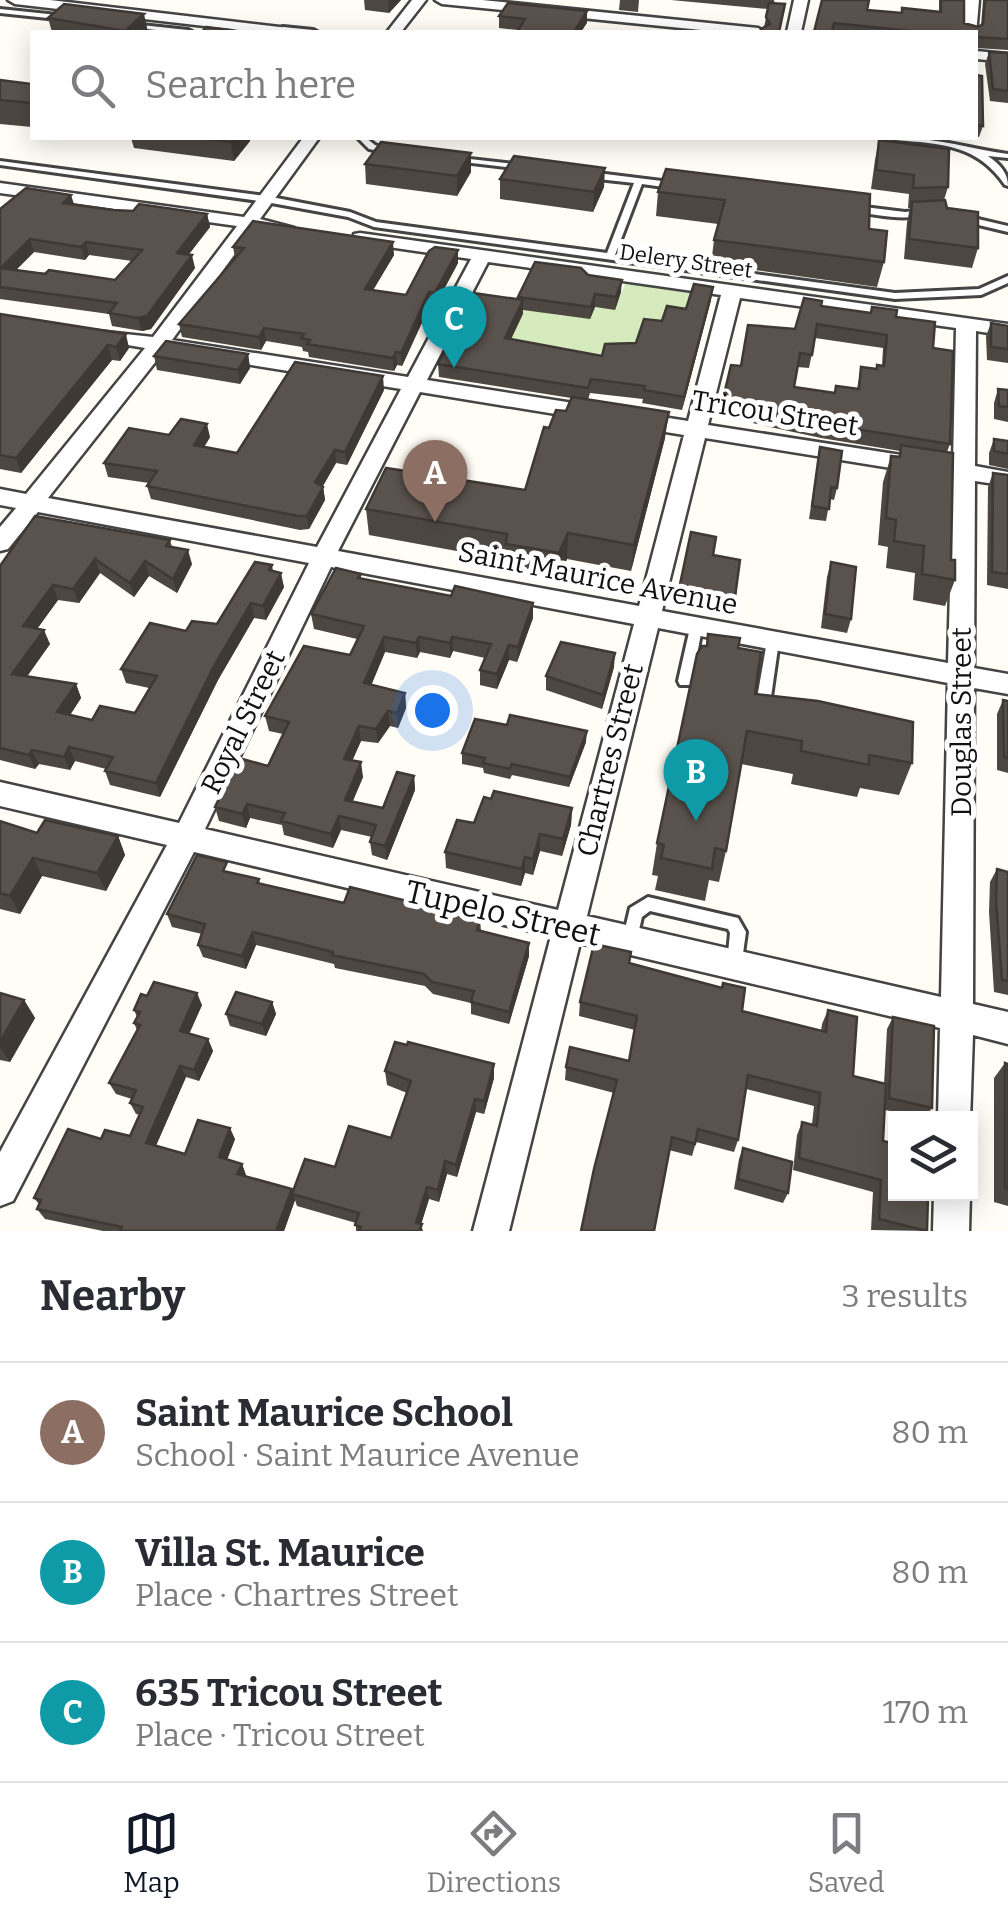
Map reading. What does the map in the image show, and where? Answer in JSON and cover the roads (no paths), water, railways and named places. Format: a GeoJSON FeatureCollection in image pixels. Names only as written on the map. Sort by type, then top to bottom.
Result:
{"type":"FeatureCollection","features":[{"type":"Feature","properties":{"kind":"street"},"geometry":{"type":"LineString","coordinates":[[15,0],[277,30]]}},
{"type":"Feature","properties":{"kind":"street"},"geometry":{"type":"LineString","coordinates":[[396,30],[419,0]]}},
{"type":"Feature","properties":{"kind":"street"},"geometry":{"type":"LineString","coordinates":[[442,0],[737,30]]}},
{"type":"Feature","properties":{"kind":"street"},"geometry":{"type":"LineString","coordinates":[[594,30],[610,0]]}},
{"type":"Feature","properties":{"kind":"street"},"geometry":{"type":"LineString","coordinates":[[794,30],[802,0]]}},
{"type":"Feature","properties":{"kind":"street"},"geometry":{"type":"LineString","coordinates":[[971,30],[972,0]]}},
{"type":"Feature","properties":{"kind":"street"},"geometry":{"type":"LineString","coordinates":[[978,55],[1008,58]]}},
{"type":"Feature","properties":{"kind":"street"},"geometry":{"type":"LineString","coordinates":[[0,543],[158,344],[310,140]]}},
{"type":"Feature","properties":{"kind":"street"},"geometry":{"type":"LineString","coordinates":[[13,195],[306,231]]}},
{"type":"Feature","properties":{"kind":"street","name":"Delery Street"},"geometry":{"type":"LineString","coordinates":[[345,236],[1008,330]]}},
{"type":"Feature","properties":{"kind":"street","name":"Royal Street"},"geometry":{"type":"LineString","coordinates":[[0,1188],[186,838],[324,556],[482,255]]}},
{"type":"Feature","properties":{"kind":"street","name":"Chartres Street"},"geometry":{"type":"LineString","coordinates":[[492,1231],[732,291]]}},
{"type":"Feature","properties":{"kind":"street","name":"Douglas Street"},"geometry":{"type":"LineString","coordinates":[[956,1111],[966,325]]}},
{"type":"Feature","properties":{"kind":"street","name":"Tricou Street"},"geometry":{"type":"LineString","coordinates":[[79,332],[1008,479]]}},
{"type":"Feature","properties":{"kind":"street","name":"Saint Maurice Avenue"},"geometry":{"type":"LineString","coordinates":[[0,497],[1008,684]]}},
{"type":"Feature","properties":{"kind":"street","name":"Tupelo Street"},"geometry":{"type":"LineString","coordinates":[[0,794],[1008,1028]]}},
{"type":"Feature","properties":{"kind":"street"},"geometry":{"type":"LineString","coordinates":[[951,1231],[952,1201]]}},
{"type":"Feature","properties":{"kind":"lane"},"geometry":{"type":"LineString","coordinates":[[0,10],[75,19]]}},
{"type":"Feature","properties":{"kind":"lane"},"geometry":{"type":"LineString","coordinates":[[113,24],[169,30]]}},
{"type":"Feature","properties":{"kind":"lane"},"geometry":{"type":"LineString","coordinates":[[364,140],[372,147],[404,153]]}},
{"type":"Feature","properties":{"kind":"lane"},"geometry":{"type":"LineString","coordinates":[[912,140],[1008,156]]}},
{"type":"Feature","properties":{"kind":"lane"},"geometry":{"type":"LineString","coordinates":[[980,153],[1001,171],[1008,183]]}},
{"type":"Feature","properties":{"kind":"lane"},"geometry":{"type":"LineString","coordinates":[[443,158],[541,169]]}},
{"type":"Feature","properties":{"kind":"lane"},"geometry":{"type":"LineString","coordinates":[[0,163],[266,199],[350,214],[374,224],[894,296],[981,292],[1008,280]]}},
{"type":"Feature","properties":{"kind":"lane"},"geometry":{"type":"LineString","coordinates":[[580,174],[694,188]]}},
{"type":"Feature","properties":{"kind":"lane"},"geometry":{"type":"LineString","coordinates":[[610,257],[638,181]]}},
{"type":"Feature","properties":{"kind":"lane"},"geometry":{"type":"LineString","coordinates":[[848,208],[906,216],[940,213]]}},
{"type":"Feature","properties":{"kind":"lane"},"geometry":{"type":"LineString","coordinates":[[958,217],[1008,229]]}},
{"type":"Feature","properties":{"kind":"lane"},"geometry":{"type":"LineString","coordinates":[[685,681],[696,628]]}},
{"type":"Feature","properties":{"kind":"lane"},"geometry":{"type":"LineString","coordinates":[[763,704],[773,642]]}},
{"type":"Feature","properties":{"kind":"place","name":"635 Tricou Street"},"geometry":{"type":"Point","coordinates":[454,368]}},
{"type":"Feature","properties":{"kind":"place","name":"Saint Maurice School"},"geometry":{"type":"Point","coordinates":[435,522]}},
{"type":"Feature","properties":{"kind":"place","name":"Villa St. Maurice"},"geometry":{"type":"Point","coordinates":[696,821]}}]}
